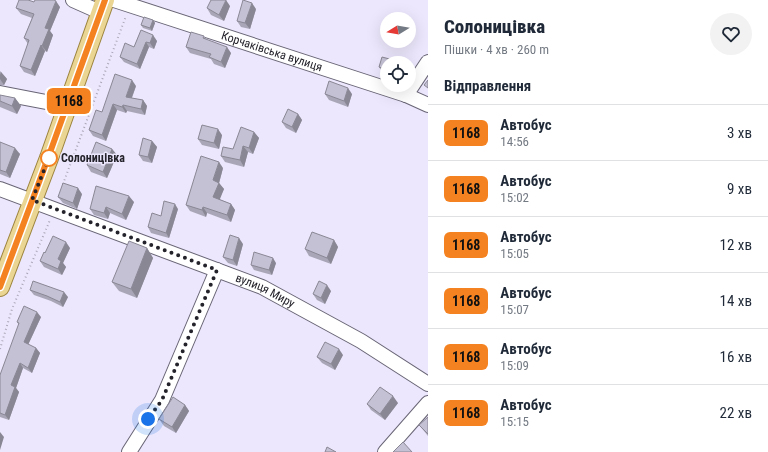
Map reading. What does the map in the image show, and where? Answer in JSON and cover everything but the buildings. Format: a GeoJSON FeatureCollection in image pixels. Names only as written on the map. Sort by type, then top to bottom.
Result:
{"type":"FeatureCollection","features":[{"type":"Feature","properties":{"kind":"main road"},"geometry":{"type":"LineString","coordinates":[[0,287],[67,106],[102,6]]}},
{"type":"Feature","properties":{"kind":"street"},"geometry":{"type":"LineString","coordinates":[[73,0],[102,6]]}},
{"type":"Feature","properties":{"kind":"street","name":"Корчаківська вулиця"},"geometry":{"type":"LineString","coordinates":[[114,0],[406,95],[428,105]]}},
{"type":"Feature","properties":{"kind":"street"},"geometry":{"type":"LineString","coordinates":[[406,95],[428,62]]}},
{"type":"Feature","properties":{"kind":"street"},"geometry":{"type":"LineString","coordinates":[[0,93],[67,106]]}},
{"type":"Feature","properties":{"kind":"street","name":"вулиця Миру"},"geometry":{"type":"LineString","coordinates":[[0,189],[262,287],[361,341],[428,384]]}},
{"type":"Feature","properties":{"kind":"street"},"geometry":{"type":"LineString","coordinates":[[129,452],[162,400],[217,270]]}},
{"type":"Feature","properties":{"kind":"street"},"geometry":{"type":"LineString","coordinates":[[386,452],[428,403]]}},
{"type":"Feature","properties":{"kind":"path"},"geometry":{"type":"LineString","coordinates":[[62,187],[130,4]]}},
{"type":"Feature","properties":{"kind":"path"},"geometry":{"type":"LineString","coordinates":[[0,349],[12,309],[54,209]]}},
{"type":"Feature","properties":{"kind":"bus line","name":"1168"},"geometry":{"type":"LineString","coordinates":[[0,287],[105,0]]}},
{"type":"Feature","properties":{"kind":"place","name":"Солоницівка"},"geometry":{"type":"Point","coordinates":[49,158]}},
{"type":"Feature","properties":{"kind":"route"},"geometry":{"type":"LineString","coordinates":[[49,158],[32,200],[217,270],[162,400],[148,419]]}}]}
